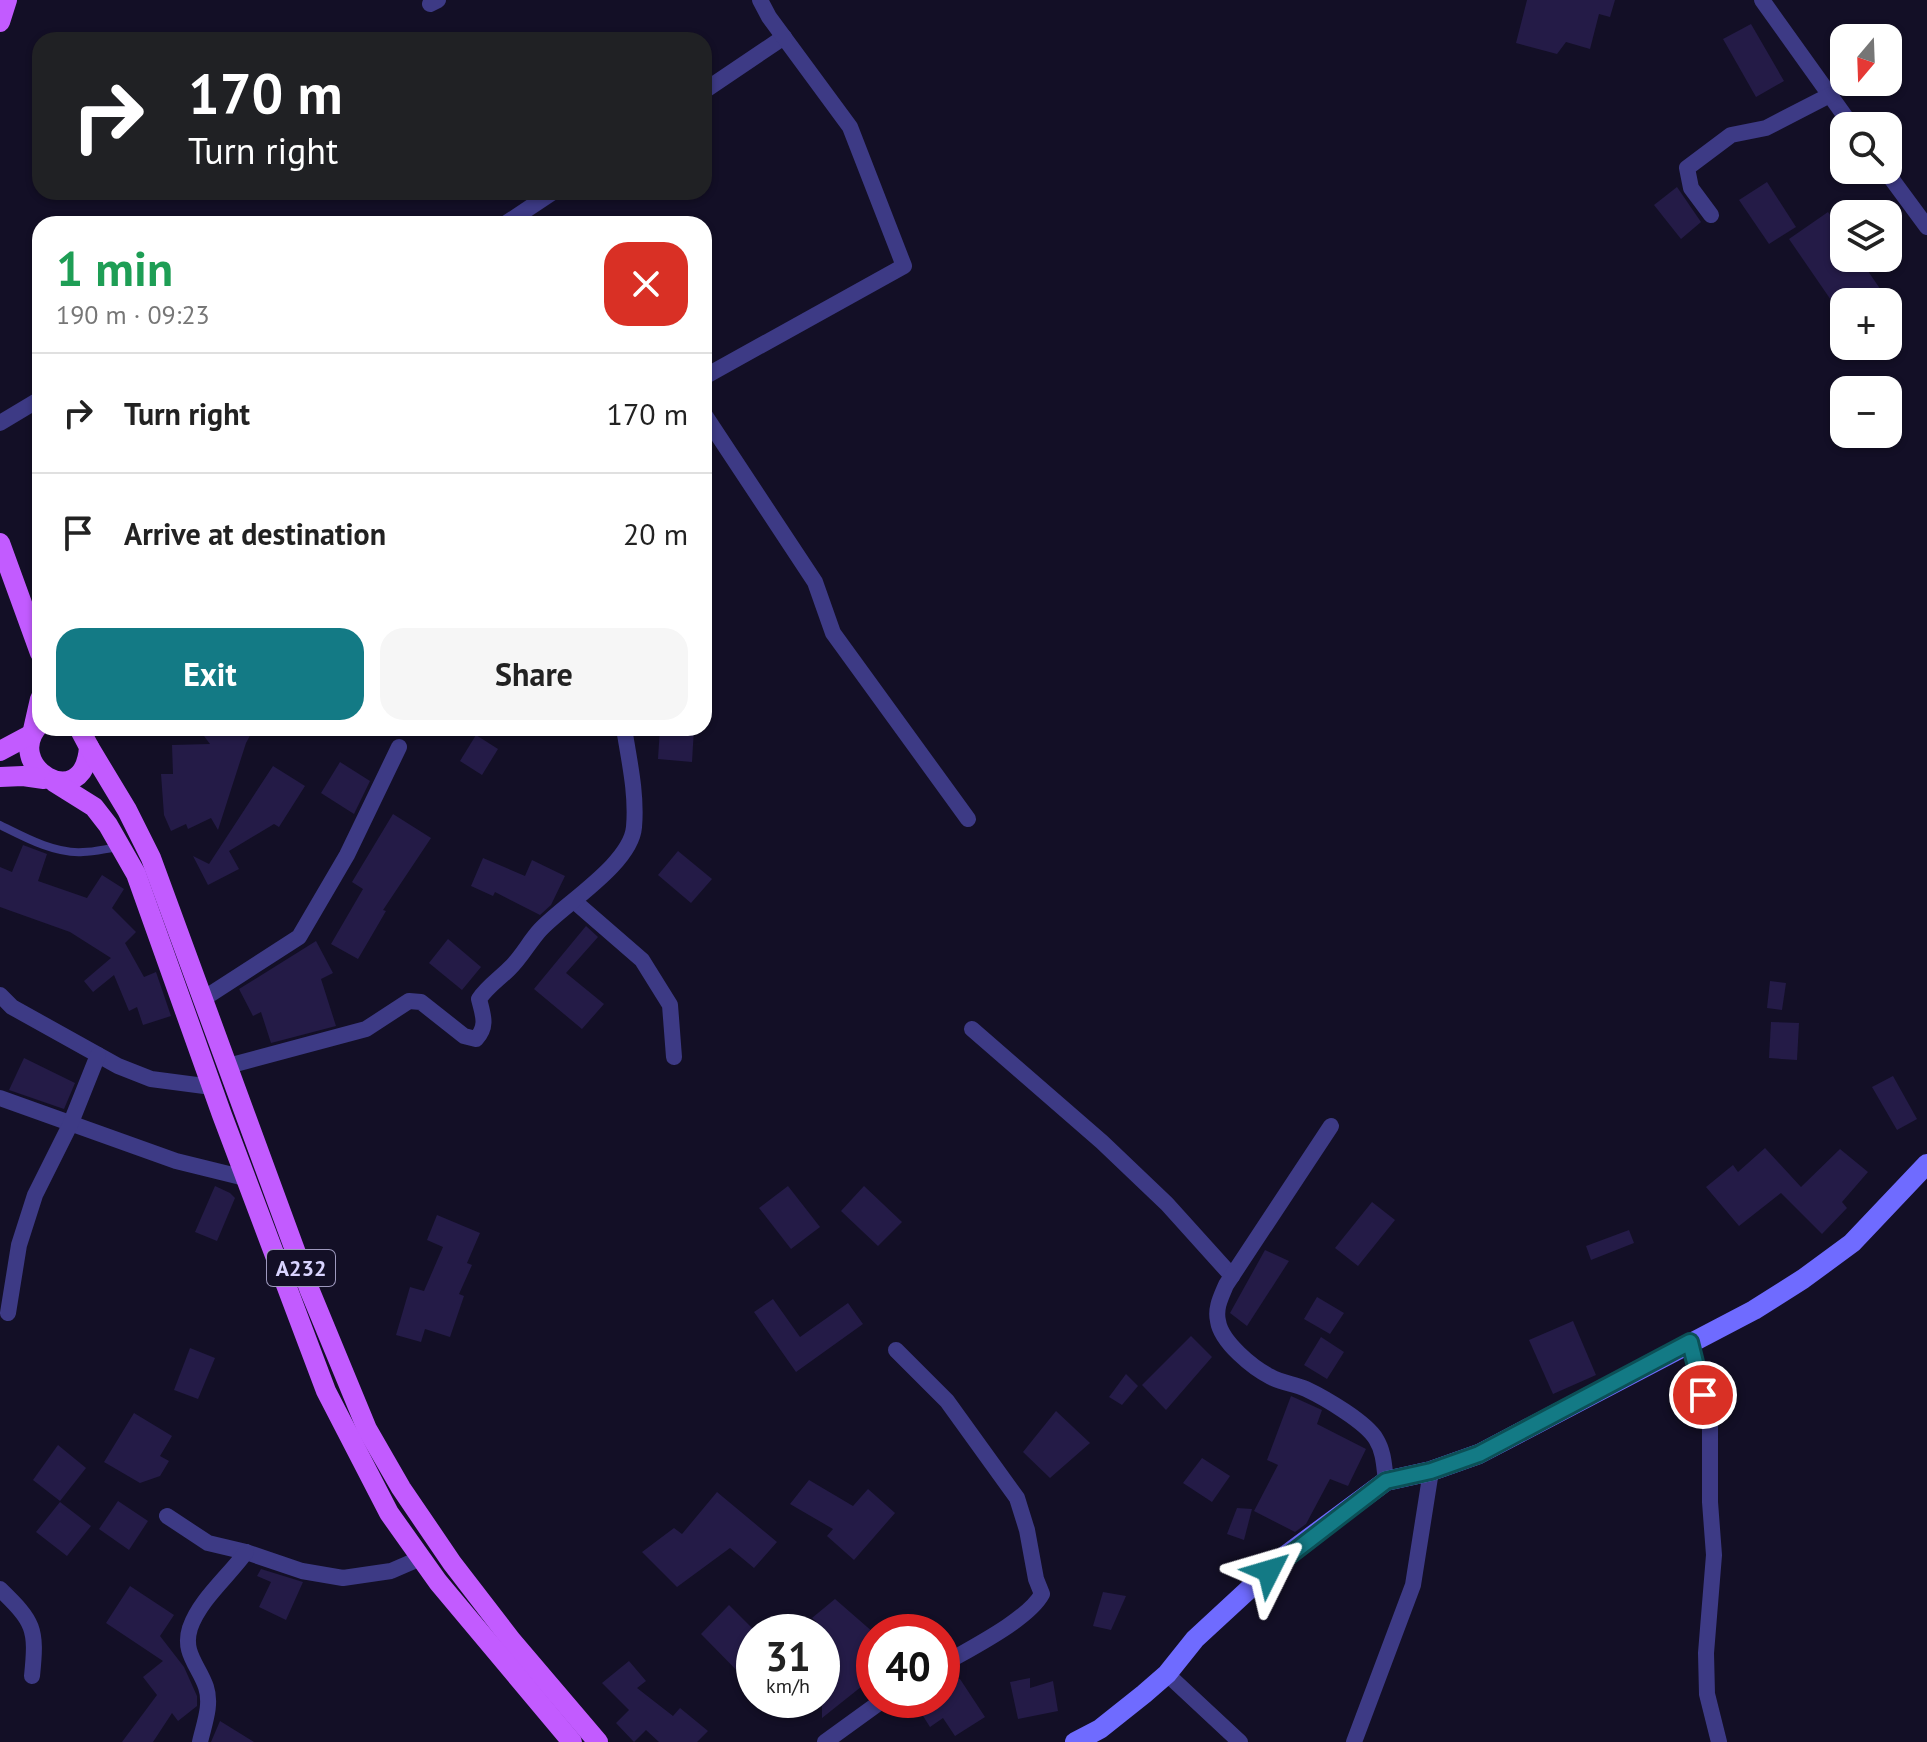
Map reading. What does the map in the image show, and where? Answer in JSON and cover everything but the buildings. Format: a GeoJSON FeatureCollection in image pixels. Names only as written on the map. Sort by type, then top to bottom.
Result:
{"type":"FeatureCollection","features":[{"type":"Feature","properties":{"kind":"main road"},"geometry":{"type":"LineString","coordinates":[[0,22],[7,0]]}},
{"type":"Feature","properties":{"kind":"main road"},"geometry":{"type":"LineString","coordinates":[[0,543],[32,630]]}},
{"type":"Feature","properties":{"kind":"main road"},"geometry":{"type":"LineString","coordinates":[[0,751],[32,731]]}},
{"type":"Feature","properties":{"kind":"main road"},"geometry":{"type":"LineString","coordinates":[[32,735],[25,751],[27,760],[36,774],[49,781],[76,776],[83,768],[81,736]]}},
{"type":"Feature","properties":{"kind":"main road","name":"A232"},"geometry":{"type":"LineString","coordinates":[[83,736],[127,810],[151,858],[310,1291],[367,1429],[401,1488],[452,1563],[512,1641],[598,1742]]}},
{"type":"Feature","properties":{"kind":"main road","name":"A232"},"geometry":{"type":"LineString","coordinates":[[0,777],[23,776],[49,781],[94,807],[121,846],[136,874],[245,1178],[326,1391],[389,1513],[482,1636],[572,1742]]}},
{"type":"Feature","properties":{"kind":"street"},"geometry":{"type":"LineString","coordinates":[[712,373],[904,266],[850,127],[760,0]]}},
{"type":"Feature","properties":{"kind":"street"},"geometry":{"type":"LineString","coordinates":[[1711,215],[1691,188],[1687,168],[1731,135],[1766,128],[1830,95],[1762,0]]}},
{"type":"Feature","properties":{"kind":"street"},"geometry":{"type":"LineString","coordinates":[[712,86],[784,37]]}},
{"type":"Feature","properties":{"kind":"street"},"geometry":{"type":"LineString","coordinates":[[1895,184],[1927,227]]}},
{"type":"Feature","properties":{"kind":"street"},"geometry":{"type":"LineString","coordinates":[[517,216],[541,200]]}},
{"type":"Feature","properties":{"kind":"street"},"geometry":{"type":"LineString","coordinates":[[0,423],[32,404]]}},
{"type":"Feature","properties":{"kind":"street"},"geometry":{"type":"LineString","coordinates":[[712,426],[815,582],[833,633],[968,819]]}},
{"type":"Feature","properties":{"kind":"street"},"geometry":{"type":"LineString","coordinates":[[228,1066],[366,1029],[409,1001],[421,1002],[464,1036],[476,1039],[483,1031],[485,1021],[479,999],[488,985],[510,968],[540,929],[593,886],[626,847],[634,829],[632,780],[625,736]]}},
{"type":"Feature","properties":{"kind":"street"},"geometry":{"type":"LineString","coordinates":[[203,999],[299,937],[347,855],[399,747]]}},
{"type":"Feature","properties":{"kind":"street"},"geometry":{"type":"LineString","coordinates":[[574,901],[642,960],[670,1005],[674,1057]]}},
{"type":"Feature","properties":{"kind":"street"},"geometry":{"type":"LineString","coordinates":[[0,995],[12,1007],[118,1066],[151,1079],[212,1087]]}},
{"type":"Feature","properties":{"kind":"street"},"geometry":{"type":"LineString","coordinates":[[972,1029],[1102,1142],[1167,1204],[1232,1276]]}},
{"type":"Feature","properties":{"kind":"street"},"geometry":{"type":"LineString","coordinates":[[8,1313],[19,1245],[35,1195],[70,1125],[98,1055]]}},
{"type":"Feature","properties":{"kind":"street"},"geometry":{"type":"LineString","coordinates":[[0,1098],[176,1161],[245,1178]]}},
{"type":"Feature","properties":{"kind":"street"},"geometry":{"type":"LineString","coordinates":[[1331,1126],[1232,1276],[1217,1305],[1218,1323],[1232,1347],[1257,1369],[1274,1379],[1305,1389],[1360,1423],[1375,1437],[1383,1454],[1386,1481]]}},
{"type":"Feature","properties":{"kind":"street"},"geometry":{"type":"LineString","coordinates":[[1075,1742],[1100,1729],[1167,1674],[1195,1639],[1286,1555],[1386,1481],[1431,1471],[1479,1454],[1754,1310],[1852,1243],[1927,1164]]}},
{"type":"Feature","properties":{"kind":"street"},"geometry":{"type":"LineString","coordinates":[[1690,1342],[1710,1421],[1710,1502],[1714,1555],[1706,1653],[1707,1694],[1719,1742]]}},
{"type":"Feature","properties":{"kind":"street"},"geometry":{"type":"LineString","coordinates":[[896,1350],[947,1401],[1017,1498],[1042,1594],[1036,1604],[960,1655]]}},
{"type":"Feature","properties":{"kind":"street"},"geometry":{"type":"LineString","coordinates":[[1354,1742],[1413,1585],[1431,1471]]}},
{"type":"Feature","properties":{"kind":"street"},"geometry":{"type":"LineString","coordinates":[[167,1516],[208,1543],[302,1571],[343,1578],[391,1571],[421,1558]]}},
{"type":"Feature","properties":{"kind":"street"},"geometry":{"type":"LineString","coordinates":[[200,1742],[209,1706],[206,1686],[190,1659],[189,1631],[202,1605],[246,1552]]}},
{"type":"Feature","properties":{"kind":"street"},"geometry":{"type":"LineString","coordinates":[[0,1589],[32,1625],[35,1647],[32,1676]]}},
{"type":"Feature","properties":{"kind":"street"},"geometry":{"type":"LineString","coordinates":[[1167,1674],[1240,1742]]}},
{"type":"Feature","properties":{"kind":"street"},"geometry":{"type":"LineString","coordinates":[[825,1742],[858,1718]]}},
{"type":"Feature","properties":{"kind":"lane"},"geometry":{"type":"LineString","coordinates":[[0,825],[68,852],[121,846]]}},
{"type":"Feature","properties":{"kind":"route"},"geometry":{"type":"LineString","coordinates":[[1269,1571],[1386,1481],[1431,1471],[1479,1454],[1690,1342],[1703,1395]]}}]}
